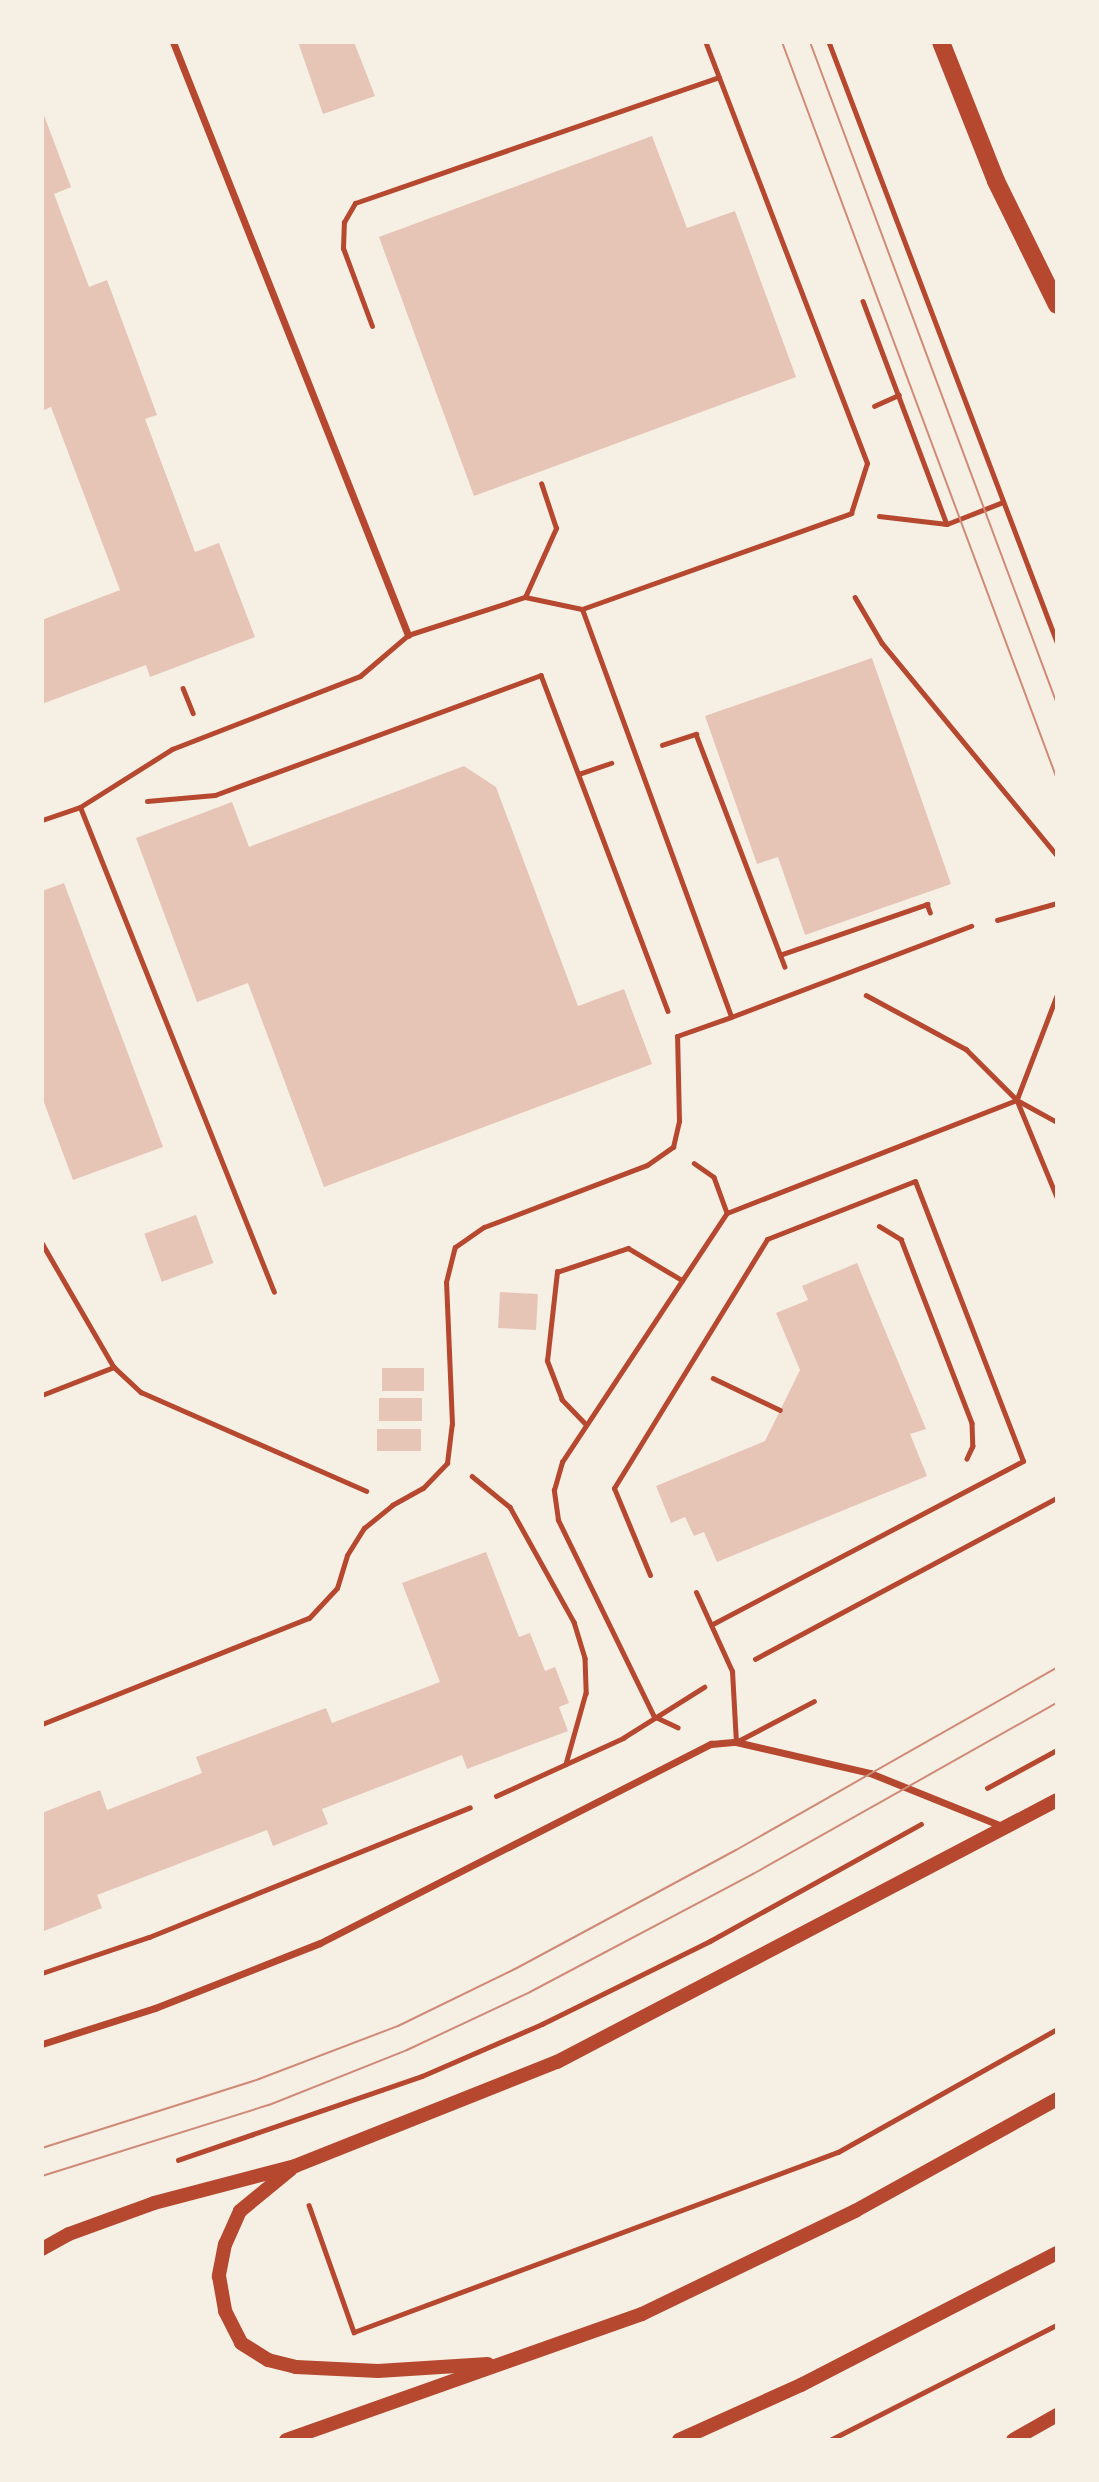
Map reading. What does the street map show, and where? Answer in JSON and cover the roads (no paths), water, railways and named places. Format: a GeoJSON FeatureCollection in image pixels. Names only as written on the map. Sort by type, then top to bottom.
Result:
{"type":"FeatureCollection","features":[{"type":"Feature","properties":{"kind":"main road"},"geometry":{"type":"LineString","coordinates":[[941,42],[996,181],[1057,305]]}},
{"type":"Feature","properties":{"kind":"main road"},"geometry":{"type":"LineString","coordinates":[[42,2249],[69,2234],[154,2203],[295,2166],[556,2062],[1057,1800]]}},
{"type":"Feature","properties":{"kind":"main road"},"geometry":{"type":"LineString","coordinates":[[286,2440],[508,2363],[654,2308],[855,2211],[1057,2099]]}},
{"type":"Feature","properties":{"kind":"main road"},"geometry":{"type":"LineString","coordinates":[[295,2166],[240,2211],[225,2244],[219,2276],[225,2311],[241,2343],[268,2360],[296,2367],[378,2371],[508,2363]]}},
{"type":"Feature","properties":{"kind":"main road"},"geometry":{"type":"LineString","coordinates":[[679,2440],[813,2379],[1057,2253]]}},
{"type":"Feature","properties":{"kind":"main road"},"geometry":{"type":"LineString","coordinates":[[1013,2440],[1057,2416]]}},
{"type":"Feature","properties":{"kind":"street"},"geometry":{"type":"LineString","coordinates":[[173,42],[408,635]]}},
{"type":"Feature","properties":{"kind":"street"},"geometry":{"type":"LineString","coordinates":[[42,2044],[155,2008],[320,1943],[710,1744],[736,1742],[859,1770],[957,1805],[1006,1828]]}},
{"type":"Feature","properties":{"kind":"lane"},"geometry":{"type":"LineString","coordinates":[[42,820],[79,807],[172,749],[360,676],[408,635],[525,597],[582,610],[851,513],[867,463],[705,42]]}},
{"type":"Feature","properties":{"kind":"lane"},"geometry":{"type":"LineString","coordinates":[[372,326],[343,248],[344,222],[355,204],[719,76]]}},
{"type":"Feature","properties":{"kind":"lane"},"geometry":{"type":"LineString","coordinates":[[525,597],[556,528],[541,482]]}},
{"type":"Feature","properties":{"kind":"lane"},"geometry":{"type":"LineString","coordinates":[[582,610],[731,1017]]}},
{"type":"Feature","properties":{"kind":"lane"},"geometry":{"type":"LineString","coordinates":[[79,807],[274,1292]]}},
{"type":"Feature","properties":{"kind":"lane"},"geometry":{"type":"LineString","coordinates":[[42,1724],[309,1618],[337,1588],[347,1555],[364,1528],[392,1505],[423,1488],[447,1464],[452,1424],[446,1282],[455,1247],[484,1227],[648,1165],[673,1147],[679,1121],[677,1036],[971,926]]}},
{"type":"Feature","properties":{"kind":"lane"},"geometry":{"type":"LineString","coordinates":[[649,1575],[614,1488],[767,1240],[915,1181],[1023,1461],[713,1624]]}},
{"type":"Feature","properties":{"kind":"lane"},"geometry":{"type":"LineString","coordinates":[[696,1592],[713,1624],[732,1671],[736,1742],[814,1701]]}},
{"type":"Feature","properties":{"kind":"lane"},"geometry":{"type":"LineString","coordinates":[[42,1973],[149,1937],[470,1807]]}},
{"type":"Feature","properties":{"kind":"tram line"},"geometry":{"type":"LineString","coordinates":[[782,42],[1057,779]]}},
{"type":"Feature","properties":{"kind":"tram line"},"geometry":{"type":"LineString","coordinates":[[810,42],[1057,704]]}},
{"type":"Feature","properties":{"kind":"tram line"},"geometry":{"type":"LineString","coordinates":[[42,2148],[259,2079],[398,2026],[515,1969],[736,1850],[1057,1668]]}},
{"type":"Feature","properties":{"kind":"tram line"},"geometry":{"type":"LineString","coordinates":[[42,2176],[269,2105],[407,2050],[530,1992],[753,1874],[1057,1703]]}}]}
